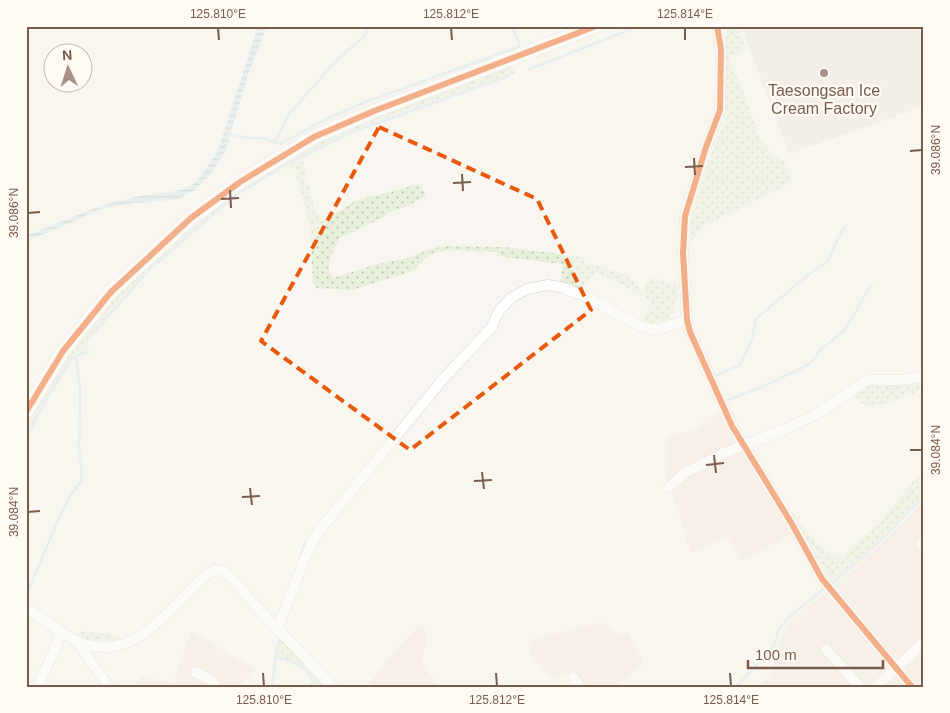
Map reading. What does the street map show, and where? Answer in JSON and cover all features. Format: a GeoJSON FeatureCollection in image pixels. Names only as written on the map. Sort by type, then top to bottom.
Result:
{"type":"FeatureCollection","features":[{"type":"Feature","properties":{"kind":"street"},"geometry":{"type":"LineString","coordinates":[[26,412],[63,351],[111,292],[191,218],[240,182],[314,137],[374,111],[596,26]]}},
{"type":"Feature","properties":{"kind":"street"},"geometry":{"type":"LineString","coordinates":[[717,26],[721,49],[720,110],[706,147],[685,216],[683,253],[687,320],[690,332],[732,426],[792,524],[822,579],[912,687]]}},
{"type":"Feature","properties":{"kind":"street"},"geometry":{"type":"LineString","coordinates":[[278,628],[310,546],[318,532],[443,379],[491,328],[499,312],[512,298],[527,289],[548,285],[561,287],[584,296],[640,326],[655,330],[687,320]]}},
{"type":"Feature","properties":{"kind":"street"},"geometry":{"type":"LineString","coordinates":[[669,487],[684,473],[724,453],[783,430],[815,415],[867,380],[903,380],[924,376]]}},
{"type":"Feature","properties":{"kind":"street"},"geometry":{"type":"LineString","coordinates":[[26,607],[75,639],[96,646],[125,644],[148,632],[206,574],[214,570],[223,572],[233,579],[250,600],[333,687]]}},
{"type":"Feature","properties":{"kind":"street"},"geometry":{"type":"LineString","coordinates":[[38,687],[62,632]]}},
{"type":"Feature","properties":{"kind":"street"},"geometry":{"type":"LineString","coordinates":[[75,639],[109,687]]}},
{"type":"Feature","properties":{"kind":"street"},"geometry":{"type":"LineString","coordinates":[[876,687],[895,667],[924,642]]}},
{"type":"Feature","properties":{"kind":"street"},"geometry":{"type":"LineString","coordinates":[[826,649],[860,687]]}},
{"type":"Feature","properties":{"kind":"street"},"geometry":{"type":"LineString","coordinates":[[195,672],[211,680],[216,687]]}},
{"type":"Feature","properties":{"kind":"street"},"geometry":{"type":"LineString","coordinates":[[573,677],[580,687]]}},
{"type":"Feature","properties":{"kind":"highlighted area"},"geometry":{"type":"Polygon","coordinates":[[[379,127],[537,199],[591,310],[410,450],[261,341],[379,127]]]}},
{"type":"Feature","properties":{"kind":"shaded area","name":"Taesongsan Ice Cream Factory"},"geometry":{"type":"Polygon","coordinates":[[[741,26],[922,26],[924,32],[924,106],[789,154],[741,26]]]}},
{"type":"Feature","properties":{"kind":"shaded area"},"geometry":{"type":"Polygon","coordinates":[[[719,413],[743,449],[791,535],[741,561],[728,538],[691,553],[667,483],[668,435],[701,429],[705,418],[719,413]]]}},
{"type":"Feature","properties":{"kind":"shaded area"},"geometry":{"type":"Polygon","coordinates":[[[924,499],[924,687],[758,687],[776,668],[770,659],[790,621],[854,569],[903,523],[924,499]]]}},
{"type":"Feature","properties":{"kind":"shaded area"},"geometry":{"type":"Polygon","coordinates":[[[597,623],[604,623],[617,634],[628,632],[644,662],[614,687],[577,687],[568,674],[550,679],[540,663],[534,664],[528,640],[597,623]]]}},
{"type":"Feature","properties":{"kind":"shaded area"},"geometry":{"type":"Polygon","coordinates":[[[419,625],[427,632],[422,664],[439,687],[366,687],[385,662],[419,625]]]}},
{"type":"Feature","properties":{"kind":"shaded area"},"geometry":{"type":"Polygon","coordinates":[[[191,631],[255,669],[238,687],[134,687],[142,676],[173,683],[191,631]]]}},
{"type":"Feature","properties":{"kind":"green space"},"geometry":{"type":"Polygon","coordinates":[[[726,26],[738,26],[746,49],[729,56],[760,138],[773,156],[783,159],[792,182],[703,227],[690,244],[692,215],[714,146],[725,121],[726,26]]]}},
{"type":"Feature","properties":{"kind":"green space"},"geometry":{"type":"Polygon","coordinates":[[[510,66],[517,73],[349,132],[286,163],[235,194],[150,268],[85,342],[84,346],[87,352],[74,356],[69,362],[44,401],[26,436],[26,419],[68,351],[119,292],[213,206],[300,151],[357,123],[510,66]]]}},
{"type":"Feature","properties":{"kind":"green space"},"geometry":{"type":"Polygon","coordinates":[[[302,159],[314,207],[321,220],[326,220],[355,201],[420,184],[426,196],[340,237],[329,263],[330,273],[333,278],[378,264],[407,258],[430,249],[447,246],[504,247],[584,257],[584,263],[608,269],[631,279],[637,285],[640,292],[645,295],[646,282],[650,277],[672,284],[676,281],[677,299],[675,307],[667,319],[660,322],[652,323],[642,320],[652,301],[603,275],[595,273],[583,290],[561,284],[562,264],[497,256],[497,252],[458,250],[436,252],[424,260],[415,270],[352,290],[316,288],[313,282],[310,225],[295,170],[288,165],[302,159]]]}},
{"type":"Feature","properties":{"kind":"green space"},"geometry":{"type":"Polygon","coordinates":[[[924,378],[924,388],[885,404],[869,406],[863,404],[853,392],[867,382],[924,378]]]}},
{"type":"Feature","properties":{"kind":"green space"},"geometry":{"type":"Polygon","coordinates":[[[924,471],[924,492],[880,539],[831,581],[781,497],[813,538],[837,558],[844,555],[884,518],[913,481],[924,471]]]}},
{"type":"Feature","properties":{"kind":"green space"},"geometry":{"type":"Polygon","coordinates":[[[83,631],[110,634],[125,641],[100,642],[76,635],[83,631]]]}},
{"type":"Feature","properties":{"kind":"green space"},"geometry":{"type":"Polygon","coordinates":[[[283,636],[330,687],[320,687],[311,674],[297,663],[276,657],[280,640],[283,636]]]}},
{"type":"Feature","properties":{"kind":"water"},"geometry":{"type":"Polygon","coordinates":[[[258,26],[267,26],[248,75],[225,152],[210,174],[195,190],[179,199],[133,203],[101,209],[26,242],[26,236],[100,206],[135,197],[185,189],[197,181],[218,151],[258,26]]]}},
{"type":"Feature","properties":{"kind":"waterway"},"geometry":{"type":"LineString","coordinates":[[275,142],[290,113],[335,62],[362,38],[371,26]]}},
{"type":"Feature","properties":{"kind":"waterway"},"geometry":{"type":"LineString","coordinates":[[228,134],[261,138],[280,144],[322,121],[368,101],[518,47],[519,42],[512,26]]}},
{"type":"Feature","properties":{"kind":"waterway"},"geometry":{"type":"LineString","coordinates":[[530,69],[639,26]]}},
{"type":"Feature","properties":{"kind":"waterway"},"geometry":{"type":"LineString","coordinates":[[26,439],[45,402],[69,363],[74,357],[88,353],[85,346],[86,342],[150,269],[236,195],[287,164],[350,133],[509,76]]}},
{"type":"Feature","properties":{"kind":"waterway"},"geometry":{"type":"LineString","coordinates":[[714,377],[740,365],[752,340],[756,319],[804,278],[828,261],[845,227]]}},
{"type":"Feature","properties":{"kind":"waterway"},"geometry":{"type":"LineString","coordinates":[[725,401],[760,388],[806,366],[816,357],[820,350],[845,330],[872,283]]}},
{"type":"Feature","properties":{"kind":"waterway"},"geometry":{"type":"LineString","coordinates":[[26,596],[56,525],[70,496],[81,481],[82,470],[79,451],[80,390],[76,357]]}},
{"type":"Feature","properties":{"kind":"waterway"},"geometry":{"type":"LineString","coordinates":[[830,582],[831,584],[844,574],[868,552],[924,495]]}},
{"type":"Feature","properties":{"kind":"waterway"},"geometry":{"type":"LineString","coordinates":[[301,555],[304,545],[308,540]]}},
{"type":"Feature","properties":{"kind":"waterway"},"geometry":{"type":"LineString","coordinates":[[736,687],[774,646],[779,629],[790,616],[825,588]]}},
{"type":"Feature","properties":{"kind":"waterway"},"geometry":{"type":"LineString","coordinates":[[272,687],[277,647],[281,637]]}},
{"type":"Feature","properties":{"kind":"waterway"},"geometry":{"type":"LineString","coordinates":[[275,657],[301,666],[319,687]]}},
{"type":"Feature","properties":{"kind":"waterway"},"geometry":{"type":"LineString","coordinates":[[312,687],[313,678]]}},
{"type":"Feature","properties":{"kind":"cycle path"},"geometry":{"type":"LineString","coordinates":[[26,412],[63,351],[111,292],[191,218],[240,182],[314,137],[374,111],[596,26]]}},
{"type":"Feature","properties":{"kind":"cycle path"},"geometry":{"type":"LineString","coordinates":[[717,26],[721,49],[720,110],[706,147],[685,216],[683,253],[687,320],[690,332],[732,426],[792,524],[822,579],[912,687]]}},
{"type":"Feature","properties":{"kind":"place","name":"Taesongsan Ice Cream Factory"},"geometry":{"type":"Point","coordinates":[824,73]}}]}
